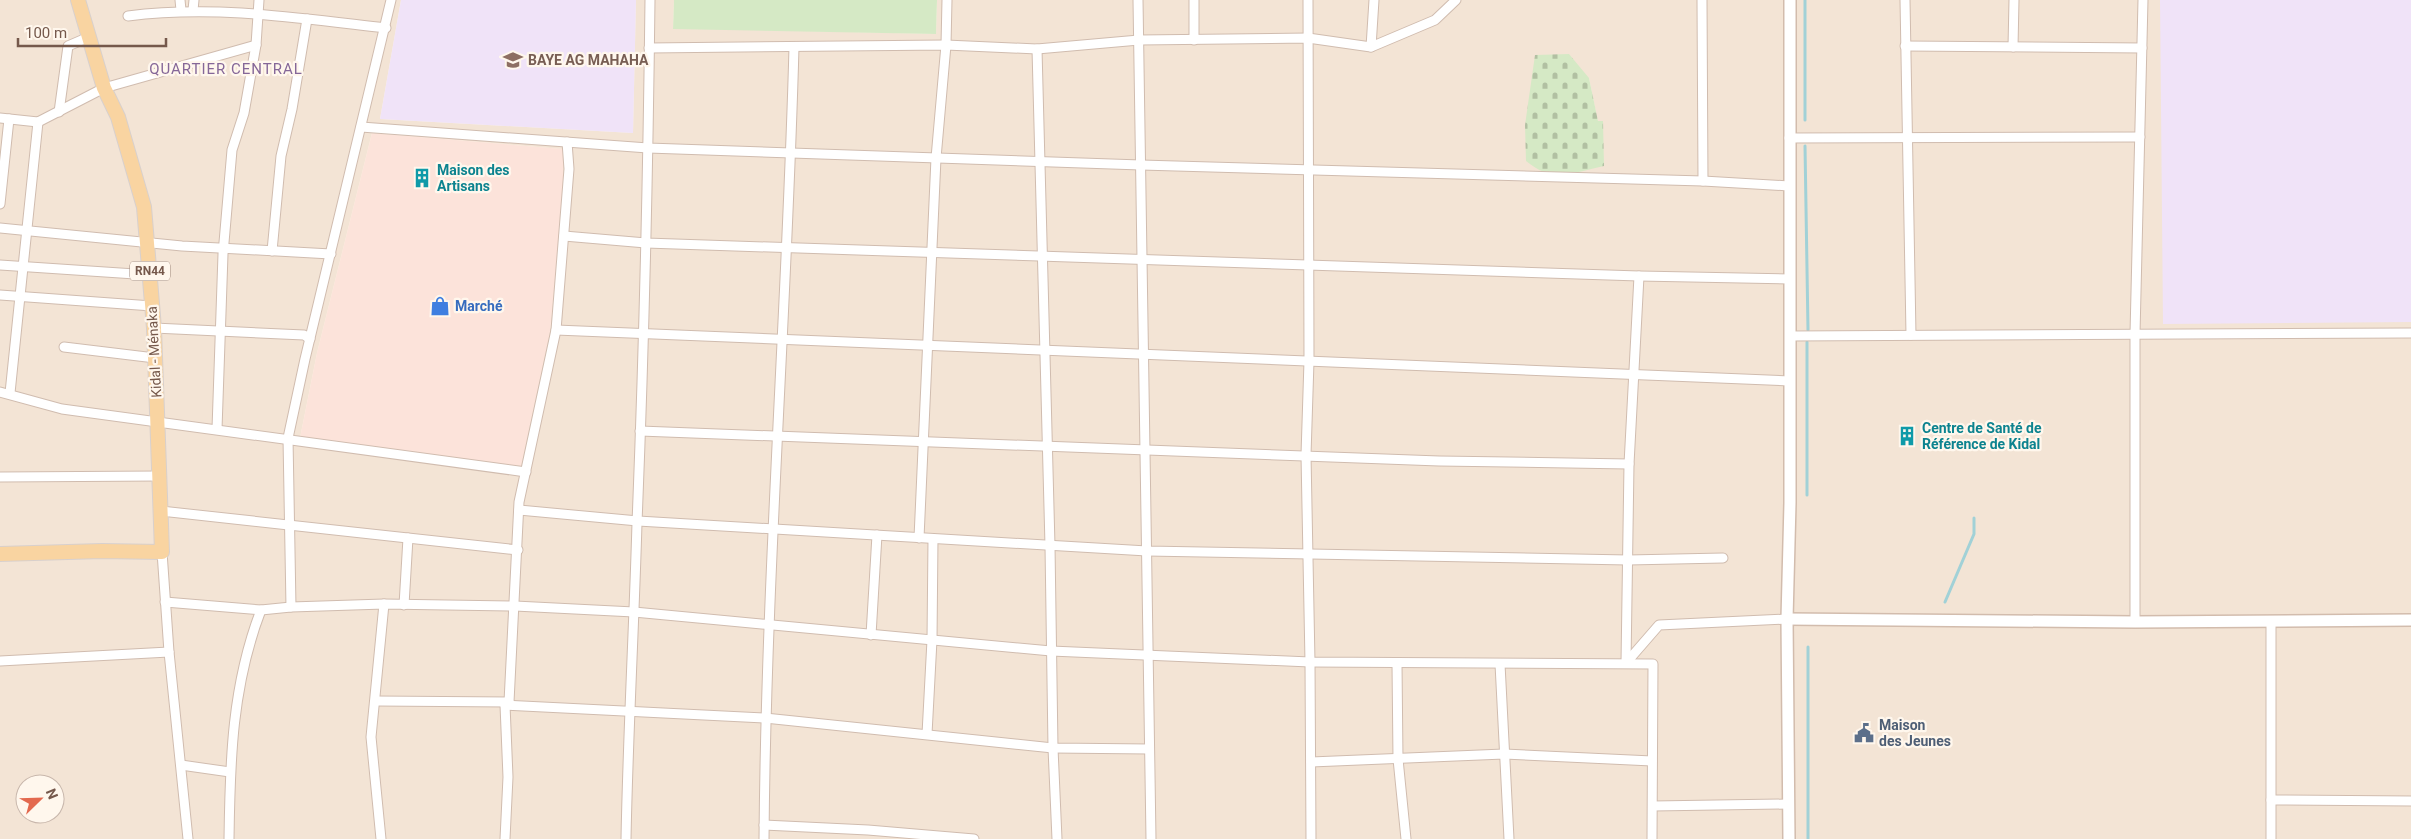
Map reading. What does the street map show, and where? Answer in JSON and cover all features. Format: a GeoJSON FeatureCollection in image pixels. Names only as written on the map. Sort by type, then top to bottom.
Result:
{"type":"FeatureCollection","features":[{"type":"Feature","properties":{"kind":"main road","name":"Kidal - Ménaka"},"geometry":{"type":"LineString","coordinates":[[78,0],[104,88],[118,117],[144,208],[154,328],[162,552]]}},
{"type":"Feature","properties":{"kind":"main road"},"geometry":{"type":"LineString","coordinates":[[0,554],[102,551],[162,552]]}},
{"type":"Feature","properties":{"kind":"street"},"geometry":{"type":"LineString","coordinates":[[180,0],[181,10]]}},
{"type":"Feature","properties":{"kind":"street"},"geometry":{"type":"LineString","coordinates":[[193,10],[194,0]]}},
{"type":"Feature","properties":{"kind":"street"},"geometry":{"type":"LineString","coordinates":[[217,429],[224,248],[232,150],[244,114],[256,45],[259,0]]}},
{"type":"Feature","properties":{"kind":"street"},"geometry":{"type":"LineString","coordinates":[[291,607],[288,438],[310,338],[386,28],[391,0]]}},
{"type":"Feature","properties":{"kind":"street"},"geometry":{"type":"LineString","coordinates":[[626,839],[628,711],[638,521],[646,243],[650,0]]}},
{"type":"Feature","properties":{"kind":"street"},"geometry":{"type":"LineString","coordinates":[[919,538],[936,158],[946,45],[947,0]]}},
{"type":"Feature","properties":{"kind":"street"},"geometry":{"type":"LineString","coordinates":[[1138,0],[1151,839]]}},
{"type":"Feature","properties":{"kind":"street"},"geometry":{"type":"LineString","coordinates":[[1194,0],[1194,40]]}},
{"type":"Feature","properties":{"kind":"street"},"geometry":{"type":"LineString","coordinates":[[1308,0],[1309,361],[1306,455],[1306,555],[1310,662],[1311,839]]}},
{"type":"Feature","properties":{"kind":"street"},"geometry":{"type":"LineString","coordinates":[[1370,47],[1374,0]]}},
{"type":"Feature","properties":{"kind":"street"},"geometry":{"type":"LineString","coordinates":[[649,48],[946,45],[1036,49],[1139,40],[1308,38],[1370,47],[1435,20],[1456,0]]}},
{"type":"Feature","properties":{"kind":"street"},"geometry":{"type":"LineString","coordinates":[[1702,0],[1703,181]]}},
{"type":"Feature","properties":{"kind":"street"},"geometry":{"type":"LineString","coordinates":[[1788,839],[1787,619],[1790,503],[1790,0]]}},
{"type":"Feature","properties":{"kind":"street"},"geometry":{"type":"LineString","coordinates":[[1905,0],[1911,335]]}},
{"type":"Feature","properties":{"kind":"street"},"geometry":{"type":"LineString","coordinates":[[2013,47],[2014,0]]}},
{"type":"Feature","properties":{"kind":"street"},"geometry":{"type":"LineString","coordinates":[[2135,622],[2135,334],[2143,0]]}},
{"type":"Feature","properties":{"kind":"street"},"geometry":{"type":"LineString","coordinates":[[128,16],[193,10],[258,14],[386,28]]}},
{"type":"Feature","properties":{"kind":"street"},"geometry":{"type":"LineString","coordinates":[[272,251],[281,156],[292,109],[307,19]]}},
{"type":"Feature","properties":{"kind":"street"},"geometry":{"type":"LineString","coordinates":[[59,112],[68,46],[89,38]]}},
{"type":"Feature","properties":{"kind":"street"},"geometry":{"type":"LineString","coordinates":[[0,204],[4,118],[38,122],[104,88],[256,45]]}},
{"type":"Feature","properties":{"kind":"street"},"geometry":{"type":"LineString","coordinates":[[1905,46],[2142,48]]}},
{"type":"Feature","properties":{"kind":"street"},"geometry":{"type":"LineString","coordinates":[[764,839],[765,718],[770,625],[772,529],[787,247],[794,47]]}},
{"type":"Feature","properties":{"kind":"street"},"geometry":{"type":"LineString","coordinates":[[1036,49],[1050,546],[1053,748],[1057,839]]}},
{"type":"Feature","properties":{"kind":"street"},"geometry":{"type":"LineString","coordinates":[[38,122],[20,296],[5,392],[62,408],[526,472]]}},
{"type":"Feature","properties":{"kind":"street"},"geometry":{"type":"LineString","coordinates":[[361,127],[648,148],[1040,162],[1703,181],[1789,186]]}},
{"type":"Feature","properties":{"kind":"street"},"geometry":{"type":"LineString","coordinates":[[1790,138],[2140,137]]}},
{"type":"Feature","properties":{"kind":"street"},"geometry":{"type":"LineString","coordinates":[[505,839],[508,777],[508,703],[519,510],[556,330],[569,169],[567,142]]}},
{"type":"Feature","properties":{"kind":"street"},"geometry":{"type":"LineString","coordinates":[[0,228],[182,246],[331,254]]}},
{"type":"Feature","properties":{"kind":"street"},"geometry":{"type":"LineString","coordinates":[[564,236],[646,243],[1143,258],[1639,276],[1790,279]]}},
{"type":"Feature","properties":{"kind":"street"},"geometry":{"type":"LineString","coordinates":[[0,265],[150,275]]}},
{"type":"Feature","properties":{"kind":"street"},"geometry":{"type":"LineString","coordinates":[[1626,663],[1629,464],[1639,276]]}},
{"type":"Feature","properties":{"kind":"street"},"geometry":{"type":"LineString","coordinates":[[0,295],[152,306]]}},
{"type":"Feature","properties":{"kind":"street"},"geometry":{"type":"LineString","coordinates":[[154,328],[304,335],[310,338]]}},
{"type":"Feature","properties":{"kind":"street"},"geometry":{"type":"LineString","coordinates":[[556,330],[1790,381]]}},
{"type":"Feature","properties":{"kind":"street"},"geometry":{"type":"LineString","coordinates":[[1790,336],[2411,333]]}},
{"type":"Feature","properties":{"kind":"street"},"geometry":{"type":"LineString","coordinates":[[64,347],[155,358]]}},
{"type":"Feature","properties":{"kind":"street"},"geometry":{"type":"LineString","coordinates":[[640,431],[1439,461],[1629,464]]}},
{"type":"Feature","properties":{"kind":"street"},"geometry":{"type":"LineString","coordinates":[[0,476],[160,476]]}},
{"type":"Feature","properties":{"kind":"street"},"geometry":{"type":"LineString","coordinates":[[519,510],[638,521],[1148,552],[1628,560],[1723,558]]}},
{"type":"Feature","properties":{"kind":"street"},"geometry":{"type":"LineString","coordinates":[[161,511],[518,550]]}},
{"type":"Feature","properties":{"kind":"street"},"geometry":{"type":"LineString","coordinates":[[871,635],[877,535]]}},
{"type":"Feature","properties":{"kind":"street"},"geometry":{"type":"LineString","coordinates":[[404,604],[408,538]]}},
{"type":"Feature","properties":{"kind":"street"},"geometry":{"type":"LineString","coordinates":[[927,734],[932,640],[933,539]]}},
{"type":"Feature","properties":{"kind":"street"},"geometry":{"type":"LineString","coordinates":[[162,552],[169,652],[188,839]]}},
{"type":"Feature","properties":{"kind":"street"},"geometry":{"type":"LineString","coordinates":[[165,602],[261,610],[291,607],[404,604],[515,606],[634,612],[1051,650],[1310,662],[1653,664],[1652,839]]}},
{"type":"Feature","properties":{"kind":"street"},"geometry":{"type":"LineString","coordinates":[[381,839],[371,737],[384,604]]}},
{"type":"Feature","properties":{"kind":"street"},"geometry":{"type":"LineString","coordinates":[[229,839],[230,772],[239,680],[261,610]]}},
{"type":"Feature","properties":{"kind":"street"},"geometry":{"type":"LineString","coordinates":[[1626,663],[1659,625],[1787,619],[2135,622],[2411,620]]}},
{"type":"Feature","properties":{"kind":"street"},"geometry":{"type":"LineString","coordinates":[[2271,839],[2272,621]]}},
{"type":"Feature","properties":{"kind":"street"},"geometry":{"type":"LineString","coordinates":[[0,661],[169,652]]}},
{"type":"Feature","properties":{"kind":"street"},"geometry":{"type":"LineString","coordinates":[[1397,664],[1398,759],[1406,839]]}},
{"type":"Feature","properties":{"kind":"street"},"geometry":{"type":"LineString","coordinates":[[1500,664],[1508,839]]}},
{"type":"Feature","properties":{"kind":"street"},"geometry":{"type":"LineString","coordinates":[[376,701],[508,703],[765,718],[1053,748],[1149,749]]}},
{"type":"Feature","properties":{"kind":"street"},"geometry":{"type":"LineString","coordinates":[[1311,762],[1504,754],[1652,761]]}},
{"type":"Feature","properties":{"kind":"street"},"geometry":{"type":"LineString","coordinates":[[181,765],[230,772]]}},
{"type":"Feature","properties":{"kind":"street"},"geometry":{"type":"LineString","coordinates":[[2271,800],[2411,801]]}},
{"type":"Feature","properties":{"kind":"street"},"geometry":{"type":"LineString","coordinates":[[1653,806],[1788,804]]}},
{"type":"Feature","properties":{"kind":"street"},"geometry":{"type":"LineString","coordinates":[[764,825],[974,839]]}},
{"type":"Feature","properties":{"kind":"shaded area"},"geometry":{"type":"Polygon","coordinates":[[[0,0],[401,0],[380,119],[633,133],[636,0],[674,0],[673,28],[936,34],[937,0],[2411,0],[2411,839],[0,839],[0,0]],[[1589,78],[1526,161],[1603,121],[1598,122],[1589,78]],[[372,133],[317,353],[300,438],[550,332],[563,199],[562,149],[372,133]]]}},
{"type":"Feature","properties":{"kind":"shaded area","name":"BAYE AG MAHAHA"},"geometry":{"type":"Polygon","coordinates":[[[401,0],[636,0],[633,133],[380,119],[401,0]]]}},
{"type":"Feature","properties":{"kind":"shaded area"},"geometry":{"type":"Polygon","coordinates":[[[2160,0],[2411,0],[2411,322],[2163,324],[2160,0]]]}},
{"type":"Feature","properties":{"kind":"shaded area","name":"Marché"},"geometry":{"type":"Polygon","coordinates":[[[372,133],[563,149],[563,199],[550,332],[521,467],[300,438],[317,353],[372,133]]]}},
{"type":"Feature","properties":{"kind":"green space"},"geometry":{"type":"Polygon","coordinates":[[[674,0],[937,0],[936,34],[673,29],[674,0]]]}},
{"type":"Feature","properties":{"kind":"green space"},"geometry":{"type":"Polygon","coordinates":[[[1569,54],[1589,78],[1598,121],[1603,121],[1604,166],[1572,174],[1554,175],[1536,168],[1526,161],[1525,125],[1535,55],[1569,54]]]}},
{"type":"Feature","properties":{"kind":"waterway"},"geometry":{"type":"LineString","coordinates":[[1805,0],[1805,120]]}},
{"type":"Feature","properties":{"kind":"waterway"},"geometry":{"type":"LineString","coordinates":[[1805,146],[1808,330]]}},
{"type":"Feature","properties":{"kind":"waterway"},"geometry":{"type":"LineString","coordinates":[[1807,342],[1807,495]]}},
{"type":"Feature","properties":{"kind":"waterway"},"geometry":{"type":"LineString","coordinates":[[1945,602],[1974,534],[1974,518]]}},
{"type":"Feature","properties":{"kind":"waterway"},"geometry":{"type":"LineString","coordinates":[[1808,647],[1808,839]]}},
{"type":"Feature","properties":{"kind":"place","name":"BAYE AG MAHAHA"},"geometry":{"type":"Point","coordinates":[513,60]}},
{"type":"Feature","properties":{"kind":"place","name":"Maison des Artisans"},"geometry":{"type":"Point","coordinates":[422,178]}},
{"type":"Feature","properties":{"kind":"place","name":"Marché"},"geometry":{"type":"Point","coordinates":[440,306]}},
{"type":"Feature","properties":{"kind":"place","name":"Centre de Santé de Référence de Kidal"},"geometry":{"type":"Point","coordinates":[1907,436]}},
{"type":"Feature","properties":{"kind":"place","name":"Maison des Jeunes"},"geometry":{"type":"Point","coordinates":[1864,733]}},
{"type":"Feature","properties":{"kind":"district","name":"QUARTIER CENTRAL"},"geometry":{"type":"Point","coordinates":[226,69]}}]}
